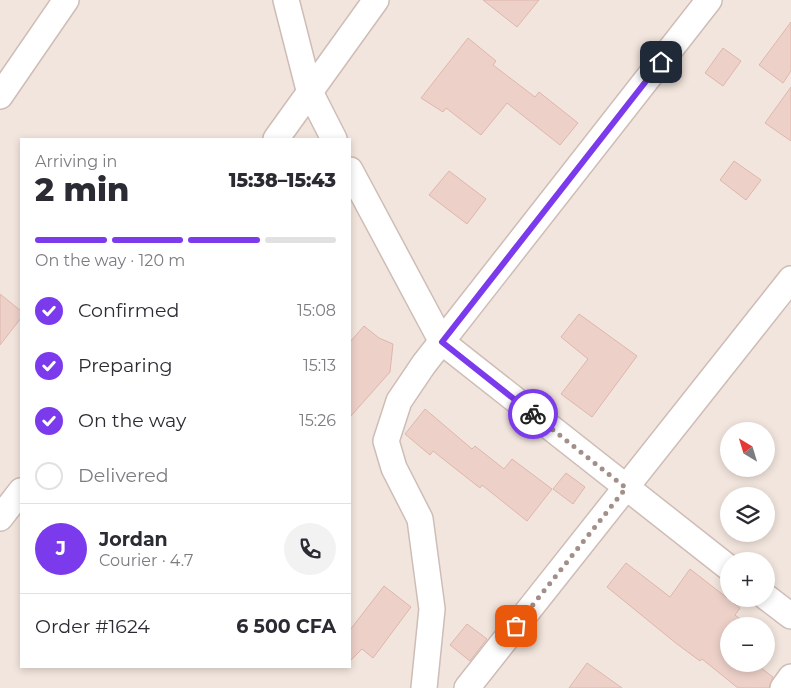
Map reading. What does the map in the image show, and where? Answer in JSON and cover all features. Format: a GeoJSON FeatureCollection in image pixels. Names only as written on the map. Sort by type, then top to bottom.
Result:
{"type":"FeatureCollection","features":[{"type":"Feature","properties":{"kind":"street"},"geometry":{"type":"LineString","coordinates":[[0,96],[66,0]]}},
{"type":"Feature","properties":{"kind":"street"},"geometry":{"type":"LineString","coordinates":[[286,0],[309,90],[333,138]]}},
{"type":"Feature","properties":{"kind":"street"},"geometry":{"type":"LineString","coordinates":[[277,138],[309,90],[376,0]]}},
{"type":"Feature","properties":{"kind":"street"},"geometry":{"type":"LineString","coordinates":[[424,688],[432,609],[420,519],[394,468],[386,441],[399,401],[442,342],[709,0]]}},
{"type":"Feature","properties":{"kind":"street"},"geometry":{"type":"LineString","coordinates":[[351,172],[442,342],[720,561]]}},
{"type":"Feature","properties":{"kind":"street"},"geometry":{"type":"LineString","coordinates":[[467,688],[791,279]]}},
{"type":"Feature","properties":{"kind":"street"},"geometry":{"type":"LineString","coordinates":[[0,518],[20,492]]}},
{"type":"Feature","properties":{"kind":"street"},"geometry":{"type":"LineString","coordinates":[[775,604],[791,616]]}},
{"type":"Feature","properties":{"kind":"street"},"geometry":{"type":"LineString","coordinates":[[783,688],[791,677]]}},
{"type":"Feature","properties":{"kind":"shaded area"},"geometry":{"type":"Polygon","coordinates":[[[0,0],[791,0],[791,688],[0,688],[0,0]]]}},
{"type":"Feature","properties":{"kind":"building"},"geometry":{"type":"Polygon","coordinates":[[[483,0],[539,0],[517,27],[483,0]]]}},
{"type":"Feature","properties":{"kind":"building"},"geometry":{"type":"Polygon","coordinates":[[[791,22],[791,71],[783,83],[759,65],[791,22]]]}},
{"type":"Feature","properties":{"kind":"building"},"geometry":{"type":"Polygon","coordinates":[[[468,38],[496,61],[493,65],[535,97],[539,92],[578,123],[560,145],[507,103],[481,135],[446,108],[443,112],[421,98],[468,38]]]}},
{"type":"Feature","properties":{"kind":"building"},"geometry":{"type":"Polygon","coordinates":[[[723,48],[741,61],[723,86],[705,73],[723,48]]]}},
{"type":"Feature","properties":{"kind":"building"},"geometry":{"type":"Polygon","coordinates":[[[791,87],[791,141],[765,123],[791,87]]]}},
{"type":"Feature","properties":{"kind":"building"},"geometry":{"type":"Polygon","coordinates":[[[734,161],[761,180],[746,200],[720,180],[734,161]]]}},
{"type":"Feature","properties":{"kind":"building"},"geometry":{"type":"Polygon","coordinates":[[[449,171],[486,199],[467,224],[429,195],[449,171]]]}},
{"type":"Feature","properties":{"kind":"building"},"geometry":{"type":"Polygon","coordinates":[[[0,294],[20,310],[20,319],[0,345],[0,294]]]}},
{"type":"Feature","properties":{"kind":"building"},"geometry":{"type":"Polygon","coordinates":[[[579,314],[637,356],[592,417],[561,394],[588,359],[561,337],[579,314]]]}},
{"type":"Feature","properties":{"kind":"building"},"geometry":{"type":"Polygon","coordinates":[[[364,326],[379,338],[393,344],[390,372],[351,416],[351,341],[364,326]]]}},
{"type":"Feature","properties":{"kind":"building"},"geometry":{"type":"Polygon","coordinates":[[[425,409],[472,449],[475,446],[504,469],[512,459],[552,489],[527,521],[482,485],[480,488],[433,451],[430,455],[405,434],[425,409]]]}},
{"type":"Feature","properties":{"kind":"building"},"geometry":{"type":"Polygon","coordinates":[[[566,473],[585,487],[573,504],[553,489],[566,473]]]}},
{"type":"Feature","properties":{"kind":"building"},"geometry":{"type":"Polygon","coordinates":[[[626,563],[670,597],[690,569],[720,592],[720,607],[740,608],[735,615],[738,617],[720,617],[720,672],[766,672],[773,677],[769,688],[738,688],[702,659],[700,661],[677,644],[607,587],[626,563]]]}},
{"type":"Feature","properties":{"kind":"building"},"geometry":{"type":"Polygon","coordinates":[[[384,586],[411,607],[373,658],[362,649],[351,660],[351,629],[384,586]]]}},
{"type":"Feature","properties":{"kind":"building"},"geometry":{"type":"Polygon","coordinates":[[[467,624],[487,639],[470,661],[450,645],[467,624]]]}},
{"type":"Feature","properties":{"kind":"building"},"geometry":{"type":"Polygon","coordinates":[[[587,663],[622,688],[569,688],[587,663]]]}},
{"type":"Feature","properties":{"kind":"way so far"},"geometry":{"type":"LineString","coordinates":[[516,626],[626,488],[533,414]]}},
{"type":"Feature","properties":{"kind":"route"},"geometry":{"type":"LineString","coordinates":[[533,414],[442,342],[661,62]]}}]}
